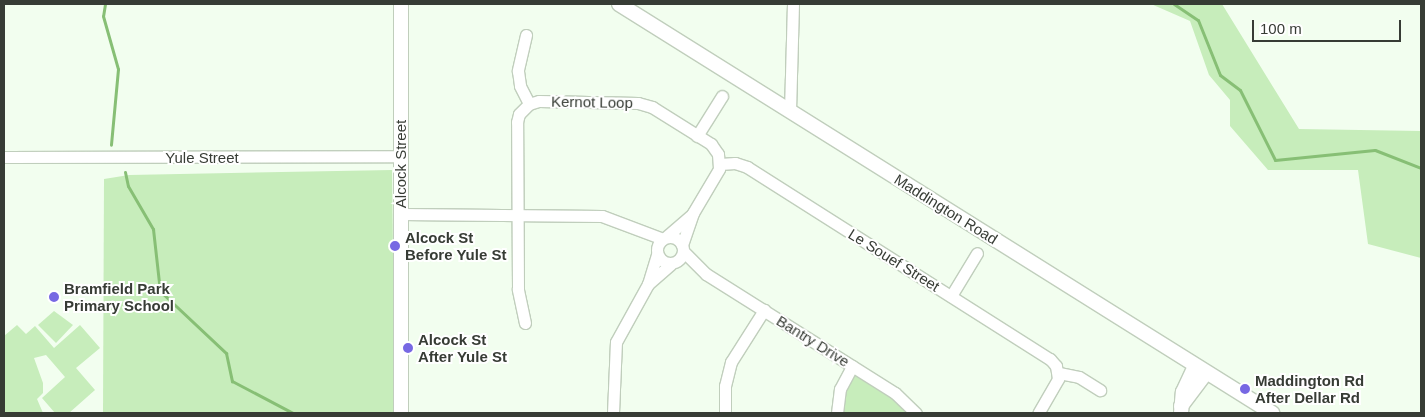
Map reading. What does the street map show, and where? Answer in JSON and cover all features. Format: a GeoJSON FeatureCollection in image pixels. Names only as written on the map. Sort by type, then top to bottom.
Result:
{"type":"FeatureCollection","features":[{"type":"Feature","properties":{"kind":"main road","name":"Alcock Street"},"geometry":{"type":"LineString","coordinates":[[400,4],[401,413]]}},
{"type":"Feature","properties":{"kind":"main road","name":"Maddington Road"},"geometry":{"type":"LineString","coordinates":[[619,4],[1272,413]]}},
{"type":"Feature","properties":{"kind":"main road"},"geometry":{"type":"LineString","coordinates":[[1181,410],[1183,392],[1200,369]]}},
{"type":"Feature","properties":{"kind":"street"},"geometry":{"type":"LineString","coordinates":[[790,111],[793,4]]}},
{"type":"Feature","properties":{"kind":"street"},"geometry":{"type":"LineString","coordinates":[[526,36],[518,70],[520,86],[529,104]]}},
{"type":"Feature","properties":{"kind":"street"},"geometry":{"type":"LineString","coordinates":[[697,136],[722,96]]}},
{"type":"Feature","properties":{"kind":"street","name":"Kernot Loop"},"geometry":{"type":"LineString","coordinates":[[525,323],[518,289],[518,122],[519,114],[529,104],[539,101],[631,101],[652,107],[715,149],[720,164]]}},
{"type":"Feature","properties":{"kind":"street","name":"Yule Street"},"geometry":{"type":"LineString","coordinates":[[4,157],[401,156]]}},
{"type":"Feature","properties":{"kind":"street","name":"Le Souef Street"},"geometry":{"type":"LineString","coordinates":[[720,164],[735,163],[746,167],[1050,359],[1059,373]]}},
{"type":"Feature","properties":{"kind":"street"},"geometry":{"type":"LineString","coordinates":[[648,284],[674,263],[683,248],[693,213],[720,164]]}},
{"type":"Feature","properties":{"kind":"street"},"geometry":{"type":"LineString","coordinates":[[613,413],[616,342],[648,284],[656,253],[665,238],[693,213]]}},
{"type":"Feature","properties":{"kind":"street"},"geometry":{"type":"LineString","coordinates":[[402,214],[602,216],[665,238],[676,238],[683,248]]}},
{"type":"Feature","properties":{"kind":"street"},"geometry":{"type":"LineString","coordinates":[[631,227],[662,262],[674,263]]}},
{"type":"Feature","properties":{"kind":"street","name":"Bantry Drive"},"geometry":{"type":"LineString","coordinates":[[683,248],[706,274]]}},
{"type":"Feature","properties":{"kind":"street"},"geometry":{"type":"LineString","coordinates":[[950,296],[977,253]]}},
{"type":"Feature","properties":{"kind":"street","name":"Bantry Drive"},"geometry":{"type":"LineString","coordinates":[[674,263],[706,274],[896,393],[916,413]]}},
{"type":"Feature","properties":{"kind":"street"},"geometry":{"type":"LineString","coordinates":[[725,413],[725,386],[731,362],[764,310]]}},
{"type":"Feature","properties":{"kind":"street"},"geometry":{"type":"LineString","coordinates":[[837,413],[840,389],[852,366]]}},
{"type":"Feature","properties":{"kind":"street"},"geometry":{"type":"LineString","coordinates":[[1038,413],[1056,384],[1059,373],[1079,377],[1100,390]]}},
{"type":"Feature","properties":{"kind":"green space"},"geometry":{"type":"Polygon","coordinates":[[[1151,4],[1222,4],[1299,129],[1421,131],[1421,258],[1368,244],[1358,170],[1268,170],[1230,126],[1230,100],[1209,75],[1190,21],[1151,4]]]}},
{"type":"Feature","properties":{"kind":"green space"},"geometry":{"type":"Polygon","coordinates":[[[392,170],[395,413],[103,413],[104,179],[129,175],[392,170]]]}},
{"type":"Feature","properties":{"kind":"green space"},"geometry":{"type":"Polygon","coordinates":[[[54,311],[73,325],[56,343],[38,325],[54,311]]]}},
{"type":"Feature","properties":{"kind":"green space"},"geometry":{"type":"Polygon","coordinates":[[[17,325],[26,334],[35,326],[54,348],[80,325],[100,348],[76,368],[95,390],[69,413],[55,413],[42,398],[65,377],[46,355],[34,358],[43,383],[43,393],[37,399],[43,413],[4,413],[4,336],[17,325]]]}},
{"type":"Feature","properties":{"kind":"green space"},"geometry":{"type":"Polygon","coordinates":[[[852,366],[915,413],[837,413],[852,366]]]}},
{"type":"Feature","properties":{"kind":"waterway"},"geometry":{"type":"LineString","coordinates":[[105,4],[103,16],[118,69],[111,145]]}},
{"type":"Feature","properties":{"kind":"waterway"},"geometry":{"type":"LineString","coordinates":[[1174,4],[1198,20],[1220,75],[1240,90],[1275,160],[1375,150],[1421,168]]}},
{"type":"Feature","properties":{"kind":"waterway"},"geometry":{"type":"LineString","coordinates":[[125,172],[128,186],[153,229],[160,291],[226,353],[232,381],[293,413]]}},
{"type":"Feature","properties":{"kind":"place","name":"Alcock St Before Yule St"},"geometry":{"type":"Point","coordinates":[395,246]}},
{"type":"Feature","properties":{"kind":"place","name":"Bramfield Park Primary School"},"geometry":{"type":"Point","coordinates":[54,297]}},
{"type":"Feature","properties":{"kind":"place","name":"Alcock St After Yule St"},"geometry":{"type":"Point","coordinates":[408,348]}},
{"type":"Feature","properties":{"kind":"place","name":"Maddington Rd After Dellar Rd"},"geometry":{"type":"Point","coordinates":[1245,389]}}]}
